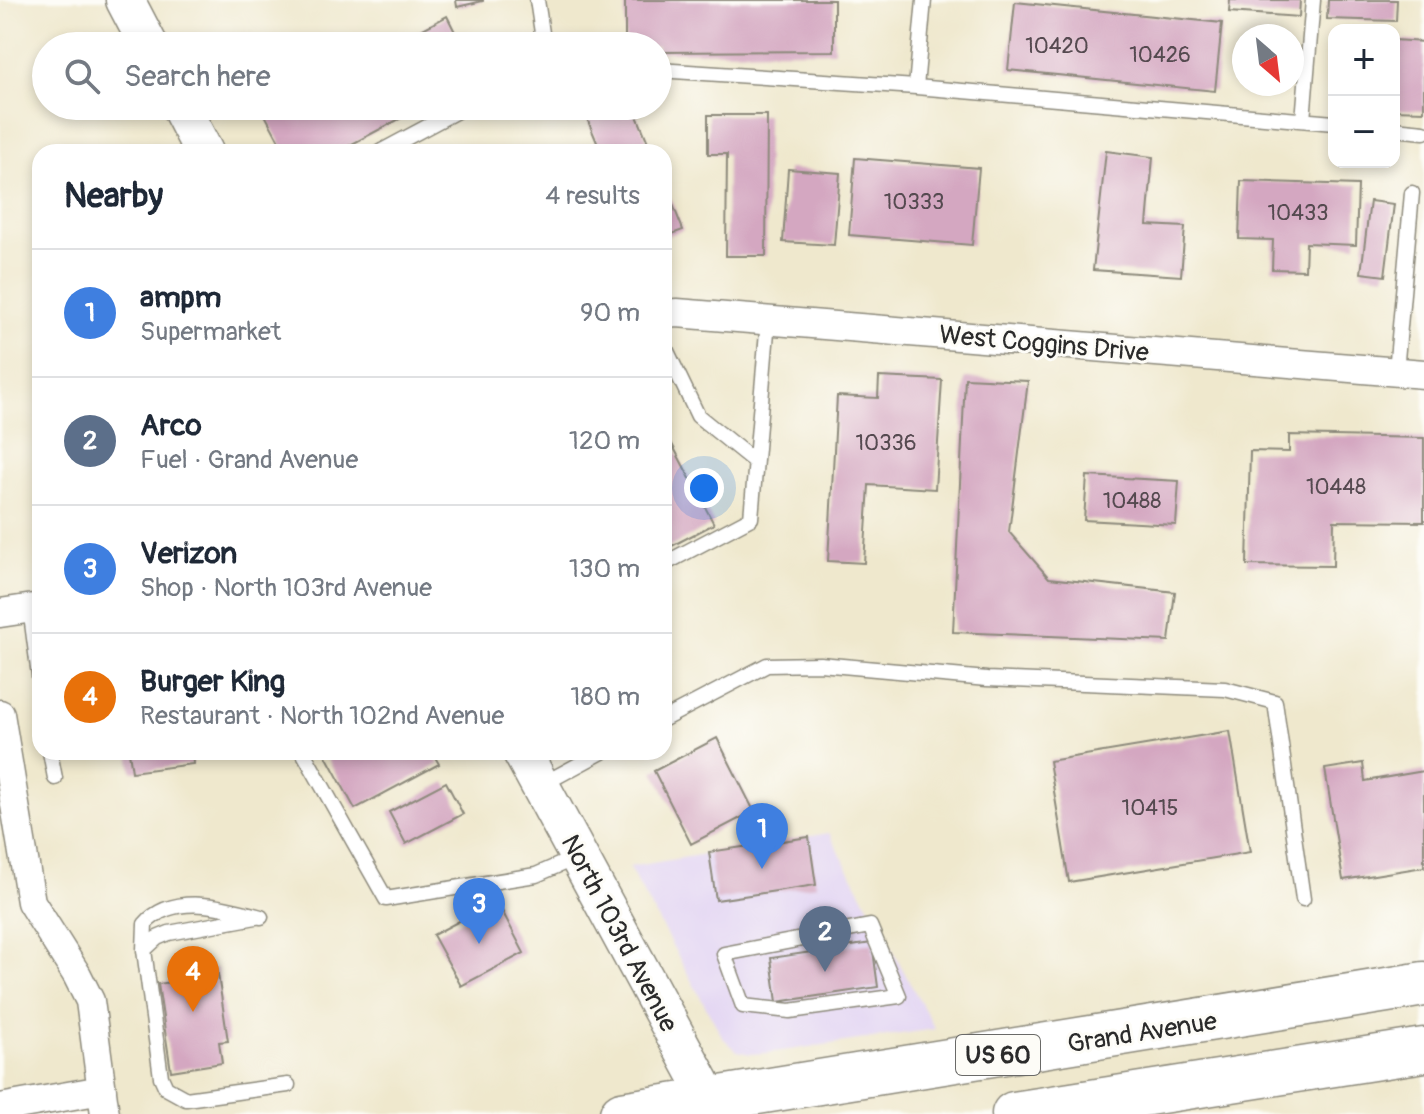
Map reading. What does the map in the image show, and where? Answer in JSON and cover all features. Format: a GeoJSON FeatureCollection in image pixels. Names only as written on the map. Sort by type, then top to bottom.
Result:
{"type":"FeatureCollection","features":[{"type":"Feature","properties":{"kind":"highway","name":"Grand Avenue"},"geometry":{"type":"LineString","coordinates":[[622,1114],[714,1108],[1424,984]]}},
{"type":"Feature","properties":{"kind":"highway","name":"US 60"},"geometry":{"type":"LineString","coordinates":[[1014,1114],[1424,1050]]}},
{"type":"Feature","properties":{"kind":"street"},"geometry":{"type":"LineString","coordinates":[[125,0],[142,32]]}},
{"type":"Feature","properties":{"kind":"street"},"geometry":{"type":"LineString","coordinates":[[187,120],[200,144]]}},
{"type":"Feature","properties":{"kind":"street","name":"West Coggins Drive"},"geometry":{"type":"LineString","coordinates":[[672,313],[1424,374]]}},
{"type":"Feature","properties":{"kind":"street"},"geometry":{"type":"LineString","coordinates":[[0,613],[32,608]]}},
{"type":"Feature","properties":{"kind":"street"},"geometry":{"type":"LineString","coordinates":[[0,714],[14,838],[31,902],[90,1001],[103,1102],[0,1108]]}},
{"type":"Feature","properties":{"kind":"street","name":"North 103rd Avenue"},"geometry":{"type":"LineString","coordinates":[[526,760],[714,1108]]}},
{"type":"Feature","properties":{"kind":"lane"},"geometry":{"type":"LineString","coordinates":[[537,0],[542,32]]}},
{"type":"Feature","properties":{"kind":"lane"},"geometry":{"type":"LineString","coordinates":[[916,87],[924,0]]}},
{"type":"Feature","properties":{"kind":"lane"},"geometry":{"type":"LineString","coordinates":[[1303,120],[1313,0]]}},
{"type":"Feature","properties":{"kind":"lane"},"geometry":{"type":"LineString","coordinates":[[672,71],[916,87],[1328,122]]}},
{"type":"Feature","properties":{"kind":"lane"},"geometry":{"type":"LineString","coordinates":[[395,144],[440,120]]}},
{"type":"Feature","properties":{"kind":"lane"},"geometry":{"type":"LineString","coordinates":[[1400,130],[1424,132]]}},
{"type":"Feature","properties":{"kind":"lane"},"geometry":{"type":"LineString","coordinates":[[1396,371],[1412,193]]}},
{"type":"Feature","properties":{"kind":"lane"},"geometry":{"type":"LineString","coordinates":[[672,560],[751,518],[768,320]]}},
{"type":"Feature","properties":{"kind":"lane"},"geometry":{"type":"LineString","coordinates":[[672,362],[698,416],[755,462]]}},
{"type":"Feature","properties":{"kind":"lane"},"geometry":{"type":"LineString","coordinates":[[672,715],[767,665],[820,664],[987,679],[1225,689],[1275,702],[1303,899]]}},
{"type":"Feature","properties":{"kind":"lane"},"geometry":{"type":"LineString","coordinates":[[52,760],[55,778]]}},
{"type":"Feature","properties":{"kind":"lane"},"geometry":{"type":"LineString","coordinates":[[308,760],[386,899],[536,875],[579,856]]}},
{"type":"Feature","properties":{"kind":"lane"},"geometry":{"type":"LineString","coordinates":[[540,785],[587,760]]}},
{"type":"Feature","properties":{"kind":"lane"},"geometry":{"type":"LineString","coordinates":[[144,950],[157,938],[169,933],[261,917],[217,904],[160,910],[145,924],[144,950],[161,1077],[166,1088],[186,1099],[288,1085]]}},
{"type":"Feature","properties":{"kind":"lane"},"geometry":{"type":"LineString","coordinates":[[870,926],[899,996],[790,1011],[743,1006],[724,954],[870,926]]}},
{"type":"Feature","properties":{"kind":"shaded area"},"geometry":{"type":"Polygon","coordinates":[[[829,833],[935,1029],[768,1053],[737,1051],[723,1038],[629,867],[829,833]]]}},
{"type":"Feature","properties":{"kind":"building"},"geometry":{"type":"Polygon","coordinates":[[[456,0],[483,0],[483,1],[457,7],[456,0]]]}},
{"type":"Feature","properties":{"kind":"building"},"geometry":{"type":"Polygon","coordinates":[[[625,0],[834,0],[834,51],[672,52],[672,32],[625,32],[625,0]]]}},
{"type":"Feature","properties":{"kind":"building"},"geometry":{"type":"Polygon","coordinates":[[[1230,0],[1300,0],[1299,17],[1229,12],[1230,0]]]}},
{"type":"Feature","properties":{"kind":"building"},"geometry":{"type":"Polygon","coordinates":[[[1328,0],[1397,0],[1396,21],[1327,19],[1328,0]]]}},
{"type":"Feature","properties":{"kind":"building"},"geometry":{"type":"Polygon","coordinates":[[[1015,2],[1222,23],[1215,91],[1008,70],[1015,2]]]}},
{"type":"Feature","properties":{"kind":"building"},"geometry":{"type":"Polygon","coordinates":[[[447,16],[455,32],[417,32],[447,16]]]}},
{"type":"Feature","properties":{"kind":"building"},"geometry":{"type":"Polygon","coordinates":[[[1400,40],[1424,42],[1424,111],[1400,110],[1400,40]]]}},
{"type":"Feature","properties":{"kind":"building"},"geometry":{"type":"Polygon","coordinates":[[[708,115],[767,115],[766,256],[726,256],[727,154],[708,154],[708,115]]]}},
{"type":"Feature","properties":{"kind":"building"},"geometry":{"type":"Polygon","coordinates":[[[268,120],[398,120],[352,144],[281,144],[268,120]]]}},
{"type":"Feature","properties":{"kind":"building"},"geometry":{"type":"Polygon","coordinates":[[[588,120],[639,120],[649,144],[598,144],[588,120]]]}},
{"type":"Feature","properties":{"kind":"building"},"geometry":{"type":"Polygon","coordinates":[[[1106,151],[1153,157],[1147,225],[1185,227],[1181,276],[1093,270],[1106,151]]]}},
{"type":"Feature","properties":{"kind":"building"},"geometry":{"type":"Polygon","coordinates":[[[855,158],[979,168],[972,245],[849,235],[855,158]]]}},
{"type":"Feature","properties":{"kind":"building"},"geometry":{"type":"Polygon","coordinates":[[[788,169],[840,173],[834,245],[783,242],[788,169]]]}},
{"type":"Feature","properties":{"kind":"building"},"geometry":{"type":"Polygon","coordinates":[[[1241,181],[1358,185],[1356,245],[1306,243],[1305,270],[1272,269],[1273,240],[1239,239],[1241,181]]]}},
{"type":"Feature","properties":{"kind":"building"},"geometry":{"type":"Polygon","coordinates":[[[1370,201],[1394,204],[1385,276],[1361,273],[1370,201]]]}},
{"type":"Feature","properties":{"kind":"building"},"geometry":{"type":"Polygon","coordinates":[[[672,202],[683,230],[672,234],[672,202]]]}},
{"type":"Feature","properties":{"kind":"building"},"geometry":{"type":"Polygon","coordinates":[[[879,377],[942,380],[935,489],[869,485],[864,563],[828,561],[837,396],[878,398],[879,377]]]}},
{"type":"Feature","properties":{"kind":"building"},"geometry":{"type":"Polygon","coordinates":[[[965,378],[1028,381],[1009,532],[1049,578],[1175,592],[1169,641],[953,632],[965,378]]]}},
{"type":"Feature","properties":{"kind":"building"},"geometry":{"type":"Polygon","coordinates":[[[1289,435],[1424,438],[1424,522],[1334,521],[1333,566],[1247,565],[1250,451],[1289,452],[1289,435]]]}},
{"type":"Feature","properties":{"kind":"building"},"geometry":{"type":"Polygon","coordinates":[[[672,444],[714,524],[672,546],[672,444]]]}},
{"type":"Feature","properties":{"kind":"building"},"geometry":{"type":"Polygon","coordinates":[[[1087,476],[1179,481],[1176,525],[1084,520],[1087,476]]]}},
{"type":"Feature","properties":{"kind":"building"},"geometry":{"type":"Polygon","coordinates":[[[1230,731],[1250,852],[1069,882],[1049,761],[1230,731]]]}},
{"type":"Feature","properties":{"kind":"building"},"geometry":{"type":"Polygon","coordinates":[[[717,738],[754,811],[691,844],[654,771],[717,738]]]}},
{"type":"Feature","properties":{"kind":"building"},"geometry":{"type":"Polygon","coordinates":[[[130,760],[193,760],[193,764],[132,772],[130,760]]]}},
{"type":"Feature","properties":{"kind":"building"},"geometry":{"type":"Polygon","coordinates":[[[328,760],[437,760],[439,764],[355,809],[328,760]]]}},
{"type":"Feature","properties":{"kind":"building"},"geometry":{"type":"Polygon","coordinates":[[[1363,763],[1365,781],[1424,771],[1424,867],[1343,880],[1325,769],[1363,763]]]}},
{"type":"Feature","properties":{"kind":"building"},"geometry":{"type":"Polygon","coordinates":[[[446,782],[463,814],[406,844],[389,812],[446,782]]]}},
{"type":"Feature","properties":{"kind":"building"},"geometry":{"type":"Polygon","coordinates":[[[809,837],[816,885],[716,900],[709,852],[809,837]]]}},
{"type":"Feature","properties":{"kind":"building"},"geometry":{"type":"Polygon","coordinates":[[[497,901],[524,953],[461,986],[433,935],[497,901]]]}},
{"type":"Feature","properties":{"kind":"building"},"geometry":{"type":"Polygon","coordinates":[[[872,943],[878,987],[777,1002],[771,958],[872,943]]]}},
{"type":"Feature","properties":{"kind":"building"},"geometry":{"type":"Polygon","coordinates":[[[217,968],[228,1041],[219,1042],[222,1063],[171,1071],[158,984],[198,978],[197,971],[217,968]]]}},
{"type":"Feature","properties":{"kind":"place","name":"ampm"},"geometry":{"type":"Point","coordinates":[762,869]}},
{"type":"Feature","properties":{"kind":"place","name":"Verizon"},"geometry":{"type":"Point","coordinates":[479,944]}},
{"type":"Feature","properties":{"kind":"place","name":"Arco"},"geometry":{"type":"Point","coordinates":[825,972]}},
{"type":"Feature","properties":{"kind":"place","name":"Burger King"},"geometry":{"type":"Point","coordinates":[193,1012]}}]}
